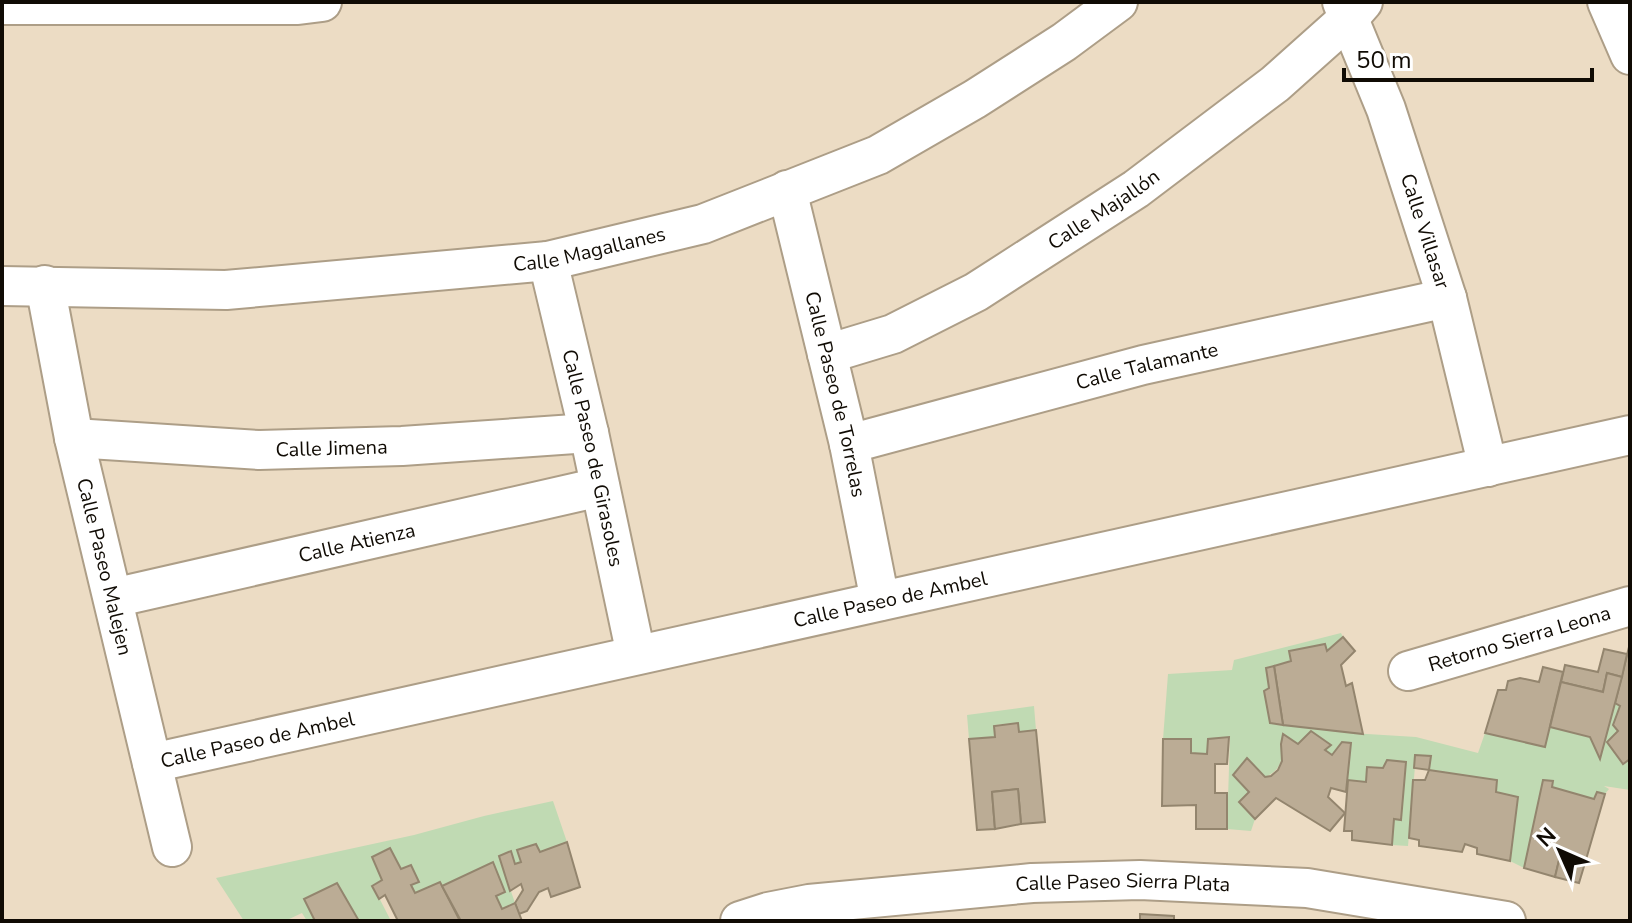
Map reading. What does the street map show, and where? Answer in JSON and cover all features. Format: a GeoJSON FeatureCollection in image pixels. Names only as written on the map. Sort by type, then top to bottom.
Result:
{"type":"FeatureCollection","features":[{"type":"Feature","properties":{"kind":"street","name":"Calle Magallanes"},"geometry":{"type":"LineString","coordinates":[[2,286],[226,290],[548,261],[703,224],[878,155],[975,99],[1064,42],[1118,2]]}},
{"type":"Feature","properties":{"kind":"street"},"geometry":{"type":"LineString","coordinates":[[1607,2],[1630,55]]}},
{"type":"Feature","properties":{"kind":"street"},"geometry":{"type":"LineString","coordinates":[[2,5],[306,3]]}},
{"type":"Feature","properties":{"kind":"street","name":"Calle Villasar"},"geometry":{"type":"LineString","coordinates":[[1351,7],[1447,298],[1488,467]]}},
{"type":"Feature","properties":{"kind":"street","name":"Calle Majallón"},"geometry":{"type":"LineString","coordinates":[[827,354],[893,334],[976,292],[1136,189],[1275,84],[1351,7]]}},
{"type":"Feature","properties":{"kind":"street","name":"Calle Paseo de Torrelas"},"geometry":{"type":"LineString","coordinates":[[787,190],[849,444],[880,601]]}},
{"type":"Feature","properties":{"kind":"street","name":"Calle Paseo de Girasoles"},"geometry":{"type":"LineString","coordinates":[[548,261],[589,433],[636,655]]}},
{"type":"Feature","properties":{"kind":"street","name":"Calle Paseo Malejen"},"geometry":{"type":"LineString","coordinates":[[45,285],[74,438],[172,847]]}},
{"type":"Feature","properties":{"kind":"street","name":"Calle Talamante"},"geometry":{"type":"LineString","coordinates":[[849,444],[1143,365],[1447,298]]}},
{"type":"Feature","properties":{"kind":"street","name":"Calle Jimena"},"geometry":{"type":"LineString","coordinates":[[74,438],[259,450],[402,446],[589,433]]}},
{"type":"Feature","properties":{"kind":"street","name":"Calle Paseo de Ambel"},"geometry":{"type":"LineString","coordinates":[[152,763],[1630,435]]}},
{"type":"Feature","properties":{"kind":"street","name":"Calle Atienza"},"geometry":{"type":"LineString","coordinates":[[113,598],[600,487]]}},
{"type":"Feature","properties":{"kind":"street","name":"Retorno Sierra Leona"},"geometry":{"type":"LineString","coordinates":[[1408,671],[1630,606]]}},
{"type":"Feature","properties":{"kind":"street","name":"Calle Paseo Sierra Plata"},"geometry":{"type":"LineString","coordinates":[[759,918],[1032,883],[1140,880],[1307,888],[1506,921]]}},
{"type":"Feature","properties":{"kind":"green space"},"geometry":{"type":"Polygon","coordinates":[[[1341,633],[1343,637],[1327,651],[1324,644],[1289,651],[1291,661],[1267,668],[1269,688],[1264,691],[1270,723],[1416,737],[1478,753],[1485,733],[1545,747],[1550,727],[1590,737],[1600,758],[1615,703],[1620,706],[1613,725],[1618,731],[1607,742],[1622,764],[1630,759],[1630,790],[1604,786],[1609,789],[1605,794],[1597,793],[1594,799],[1552,787],[1553,781],[1524,868],[1510,861],[1518,797],[1496,792],[1497,780],[1429,770],[1430,756],[1416,755],[1408,846],[1392,845],[1394,819],[1401,819],[1405,761],[1388,760],[1383,768],[1368,767],[1366,782],[1348,780],[1350,743],[1342,742],[1332,755],[1325,750],[1330,745],[1311,731],[1298,744],[1283,734],[1282,759],[1272,774],[1265,777],[1247,758],[1233,774],[1249,792],[1240,802],[1255,819],[1251,831],[1227,829],[1230,737],[1209,739],[1207,754],[1191,753],[1190,739],[1163,739],[1168,674],[1232,670],[1234,660],[1341,633]]]}},
{"type":"Feature","properties":{"kind":"green space"},"geometry":{"type":"Polygon","coordinates":[[[1034,706],[1036,730],[1019,732],[1018,723],[995,725],[995,737],[969,739],[967,715],[1034,706]]]}},
{"type":"Feature","properties":{"kind":"green space"},"geometry":{"type":"Polygon","coordinates":[[[553,801],[567,842],[540,852],[536,844],[518,850],[521,862],[515,864],[511,852],[499,856],[515,903],[502,909],[496,896],[505,892],[493,862],[442,886],[440,882],[415,893],[411,885],[410,866],[401,869],[389,848],[372,857],[382,880],[373,886],[391,921],[359,921],[337,883],[304,899],[315,921],[307,921],[302,913],[285,921],[244,921],[216,878],[414,835],[553,801]]]}},
{"type":"Feature","properties":{"kind":"building"},"geometry":{"type":"Polygon","coordinates":[[[1343,637],[1355,651],[1341,665],[1346,686],[1352,683],[1363,734],[1283,725],[1274,666],[1291,661],[1289,651],[1325,644],[1327,651],[1343,637]]]}},
{"type":"Feature","properties":{"kind":"building"},"geometry":{"type":"Polygon","coordinates":[[[1629,647],[1630,759],[1623,764],[1607,742],[1618,731],[1613,725],[1620,706],[1615,703],[1629,647]]]}},
{"type":"Feature","properties":{"kind":"building"},"geometry":{"type":"Polygon","coordinates":[[[1604,649],[1627,654],[1622,677],[1607,673],[1603,692],[1561,682],[1565,665],[1598,672],[1604,649]]]}},
{"type":"Feature","properties":{"kind":"building"},"geometry":{"type":"Polygon","coordinates":[[[1274,666],[1283,725],[1270,723],[1264,691],[1269,688],[1266,668],[1274,666]]]}},
{"type":"Feature","properties":{"kind":"building"},"geometry":{"type":"Polygon","coordinates":[[[1543,667],[1563,672],[1545,747],[1485,733],[1498,690],[1506,690],[1508,681],[1520,678],[1539,682],[1543,667]]]}},
{"type":"Feature","properties":{"kind":"building"},"geometry":{"type":"Polygon","coordinates":[[[1607,673],[1622,677],[1600,759],[1590,737],[1550,727],[1561,682],[1603,692],[1607,673]]]}},
{"type":"Feature","properties":{"kind":"building"},"geometry":{"type":"Polygon","coordinates":[[[1018,723],[1019,732],[1036,730],[1045,822],[1021,824],[1018,789],[992,792],[995,829],[977,830],[969,739],[995,737],[994,726],[1018,723]]]}},
{"type":"Feature","properties":{"kind":"building"},"geometry":{"type":"Polygon","coordinates":[[[1311,731],[1331,745],[1325,750],[1332,755],[1342,742],[1351,743],[1346,792],[1331,788],[1328,797],[1345,813],[1330,831],[1276,798],[1255,819],[1239,802],[1249,792],[1233,775],[1247,758],[1265,777],[1271,776],[1282,761],[1283,734],[1298,744],[1311,731]]]}},
{"type":"Feature","properties":{"kind":"building"},"geometry":{"type":"Polygon","coordinates":[[[1229,737],[1227,764],[1215,764],[1215,793],[1227,793],[1227,829],[1196,829],[1196,805],[1162,806],[1163,739],[1191,739],[1191,753],[1207,754],[1208,739],[1229,737]]]}},
{"type":"Feature","properties":{"kind":"building"},"geometry":{"type":"Polygon","coordinates":[[[1415,755],[1431,756],[1429,770],[1414,768],[1415,755]]]}},
{"type":"Feature","properties":{"kind":"building"},"geometry":{"type":"Polygon","coordinates":[[[1387,760],[1406,762],[1401,820],[1394,819],[1392,845],[1352,840],[1352,831],[1344,831],[1348,780],[1366,782],[1367,767],[1383,768],[1387,760]]]}},
{"type":"Feature","properties":{"kind":"building"},"geometry":{"type":"Polygon","coordinates":[[[1429,770],[1497,780],[1496,792],[1518,797],[1510,861],[1477,854],[1477,848],[1465,844],[1462,852],[1419,846],[1419,840],[1409,838],[1413,780],[1425,780],[1429,770]]]}},
{"type":"Feature","properties":{"kind":"building"},"geometry":{"type":"Polygon","coordinates":[[[1543,780],[1553,781],[1552,787],[1594,799],[1597,792],[1605,794],[1585,863],[1560,856],[1555,877],[1524,868],[1543,780]]]}},
{"type":"Feature","properties":{"kind":"building"},"geometry":{"type":"Polygon","coordinates":[[[1018,789],[1021,824],[995,829],[992,792],[1018,789]]]}},
{"type":"Feature","properties":{"kind":"building"},"geometry":{"type":"Polygon","coordinates":[[[567,842],[580,887],[551,897],[548,888],[539,892],[527,911],[519,914],[515,903],[523,890],[521,884],[510,891],[499,856],[511,851],[515,864],[521,862],[517,850],[536,844],[540,852],[567,842]]]}},
{"type":"Feature","properties":{"kind":"building"},"geometry":{"type":"Polygon","coordinates":[[[390,848],[401,869],[411,865],[419,882],[411,885],[415,893],[440,882],[460,921],[398,921],[385,895],[379,899],[372,886],[382,880],[372,857],[390,848]]]}},
{"type":"Feature","properties":{"kind":"building"},"geometry":{"type":"Polygon","coordinates":[[[1560,856],[1585,863],[1579,883],[1555,877],[1560,856]]]}},
{"type":"Feature","properties":{"kind":"building"},"geometry":{"type":"Polygon","coordinates":[[[493,862],[505,892],[496,896],[502,909],[515,903],[522,921],[461,921],[442,886],[493,862]]]}},
{"type":"Feature","properties":{"kind":"building"},"geometry":{"type":"Polygon","coordinates":[[[337,883],[359,921],[315,921],[304,899],[337,883]]]}},
{"type":"Feature","properties":{"kind":"building"},"geometry":{"type":"Polygon","coordinates":[[[1140,914],[1174,916],[1174,921],[1140,921],[1140,914]]]}}]}
